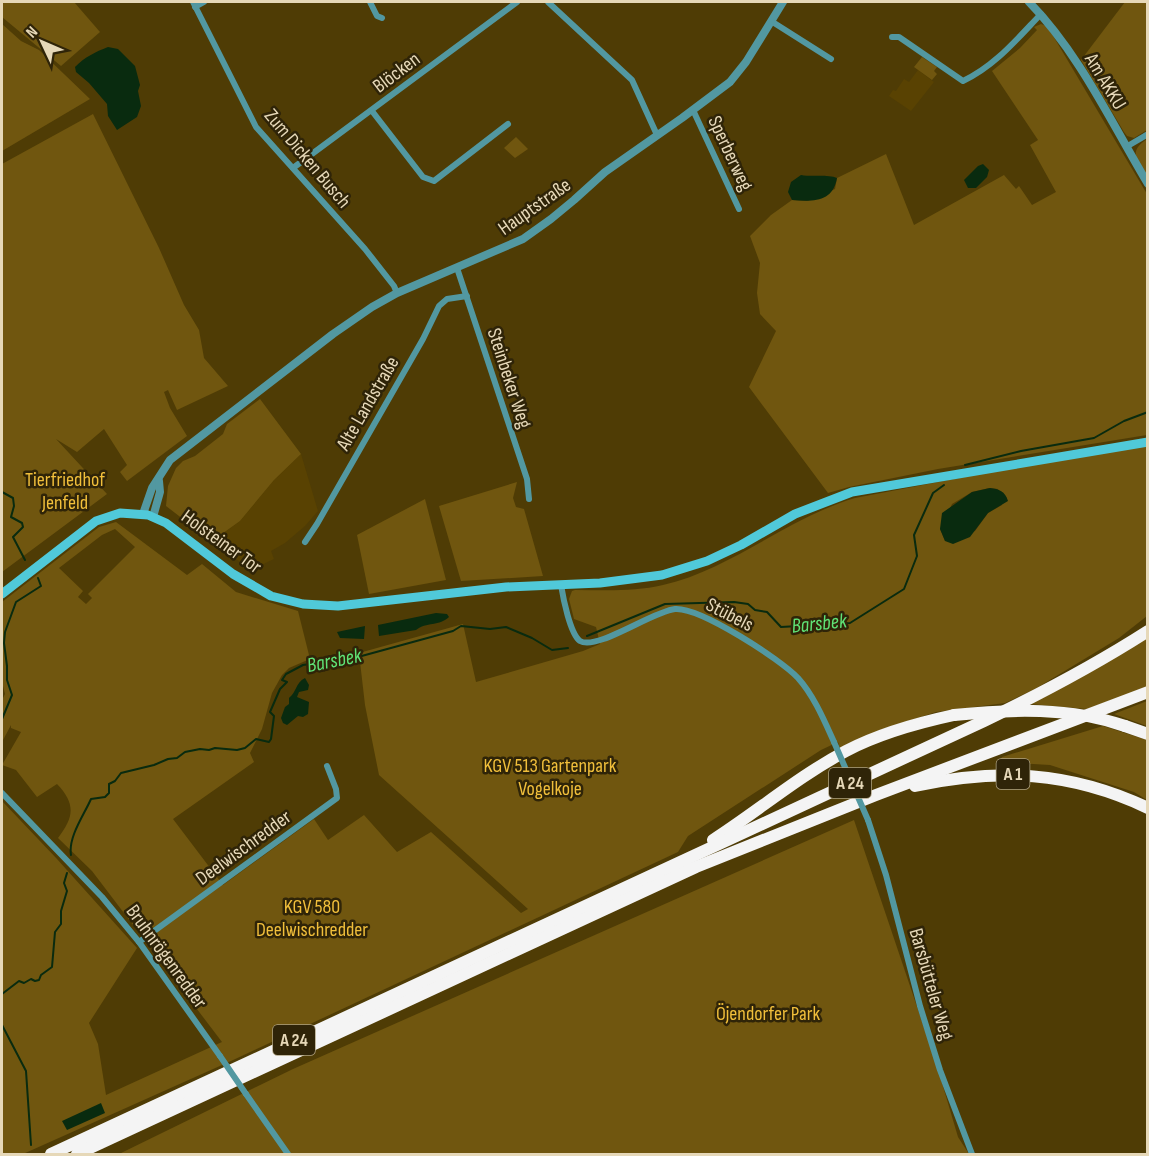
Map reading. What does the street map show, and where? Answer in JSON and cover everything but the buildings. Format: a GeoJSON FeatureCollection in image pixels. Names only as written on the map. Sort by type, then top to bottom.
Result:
{"type":"FeatureCollection","features":[{"type":"Feature","properties":{"kind":"highway","name":"A 24"},"geometry":{"type":"LineString","coordinates":[[51,1155],[994,716],[1109,656],[1148,630]]}},
{"type":"Feature","properties":{"kind":"highway","name":"A 24"},"geometry":{"type":"LineString","coordinates":[[77,1155],[696,867],[876,795],[1148,692]]}},
{"type":"Feature","properties":{"kind":"highway","name":"A 24"},"geometry":{"type":"LineString","coordinates":[[654,874],[731,828],[799,780],[847,750],[880,735],[954,715],[1044,710],[1101,718],[1148,734]]}},
{"type":"Feature","properties":{"kind":"highway","name":"A 1"},"geometry":{"type":"LineString","coordinates":[[876,795],[958,777],[1017,774],[1090,786],[1148,808]]}},
{"type":"Feature","properties":{"kind":"main road","name":"Holsteiner Tor"},"geometry":{"type":"LineString","coordinates":[[2,594],[96,521],[120,513],[153,517],[178,531],[233,574],[254,587],[271,596],[303,604],[338,606],[506,587],[633,580],[692,567],[741,545],[795,514],[852,492],[1148,442]]}},
{"type":"Feature","properties":{"kind":"street"},"geometry":{"type":"LineString","coordinates":[[194,4],[204,2]]}},
{"type":"Feature","properties":{"kind":"street"},"geometry":{"type":"LineString","coordinates":[[370,2],[377,16],[382,18]]}},
{"type":"Feature","properties":{"kind":"street","name":"Blöcken"},"geometry":{"type":"LineString","coordinates":[[293,168],[517,2]]}},
{"type":"Feature","properties":{"kind":"street"},"geometry":{"type":"LineString","coordinates":[[548,2],[632,80],[657,135]]}},
{"type":"Feature","properties":{"kind":"street","name":"Hauptstraße"},"geometry":{"type":"LineString","coordinates":[[143,514],[152,488],[159,481],[162,471],[170,460],[333,334],[397,293],[523,239],[574,200],[605,172],[720,90],[739,72],[783,2]]}},
{"type":"Feature","properties":{"kind":"street","name":"Am AKKU"},"geometry":{"type":"LineString","coordinates":[[1029,2],[1041,14],[1074,59],[1148,184]]}},
{"type":"Feature","properties":{"kind":"street","name":"Zum Dicken Busch"},"geometry":{"type":"LineString","coordinates":[[194,4],[256,127],[365,249],[397,293]]}},
{"type":"Feature","properties":{"kind":"street"},"geometry":{"type":"LineString","coordinates":[[892,37],[899,38],[963,81],[994,62],[1041,14]]}},
{"type":"Feature","properties":{"kind":"street"},"geometry":{"type":"LineString","coordinates":[[771,21],[831,59]]}},
{"type":"Feature","properties":{"kind":"street","name":"Sperberweg"},"geometry":{"type":"LineString","coordinates":[[693,110],[739,210]]}},
{"type":"Feature","properties":{"kind":"street"},"geometry":{"type":"LineString","coordinates":[[372,111],[423,177],[434,181],[508,124]]}},
{"type":"Feature","properties":{"kind":"street"},"geometry":{"type":"LineString","coordinates":[[1126,147],[1148,135]]}},
{"type":"Feature","properties":{"kind":"street","name":"Steinbeker Weg"},"geometry":{"type":"LineString","coordinates":[[457,268],[527,479],[529,499]]}},
{"type":"Feature","properties":{"kind":"street","name":"Alte Landstraße"},"geometry":{"type":"LineString","coordinates":[[305,542],[419,347],[439,306],[447,299],[467,296]]}},
{"type":"Feature","properties":{"kind":"street"},"geometry":{"type":"LineString","coordinates":[[153,517],[160,492],[159,481]]}},
{"type":"Feature","properties":{"kind":"street","name":"Stübels"},"geometry":{"type":"LineString","coordinates":[[561,585],[574,634],[580,641],[590,643],[601,640],[674,609],[707,620],[758,647],[797,677],[810,693],[868,819]]}},
{"type":"Feature","properties":{"kind":"street","name":"Deelwischredder"},"geometry":{"type":"LineString","coordinates":[[139,942],[337,798],[327,766]]}},
{"type":"Feature","properties":{"kind":"street","name":"Bruhnrögenredder"},"geometry":{"type":"LineString","coordinates":[[2,793],[102,897],[139,942],[288,1155]]}},
{"type":"Feature","properties":{"kind":"street","name":"Barsbütteler Weg"},"geometry":{"type":"LineString","coordinates":[[868,819],[886,875],[920,1006],[940,1070],[972,1155]]}},
{"type":"Feature","properties":{"kind":"shaded area"},"geometry":{"type":"Polygon","coordinates":[[[108,47],[118,49],[135,66],[140,85],[138,91],[141,106],[137,117],[117,130],[108,116],[107,104],[76,72],[75,67],[90,55],[108,47]]]}},
{"type":"Feature","properties":{"kind":"shaded area"},"geometry":{"type":"Polygon","coordinates":[[[918,70],[934,82],[911,111],[889,96],[893,90],[896,91],[904,79],[909,82],[918,70]]]}},
{"type":"Feature","properties":{"kind":"shaded area"},"geometry":{"type":"Polygon","coordinates":[[[983,164],[989,170],[987,177],[976,188],[968,188],[964,180],[983,164]]]}},
{"type":"Feature","properties":{"kind":"shaded area"},"geometry":{"type":"Polygon","coordinates":[[[801,175],[837,178],[831,192],[821,199],[792,200],[788,192],[791,182],[801,175]]]}},
{"type":"Feature","properties":{"kind":"shaded area"},"geometry":{"type":"Polygon","coordinates":[[[301,454],[318,511],[305,526],[285,543],[271,551],[274,559],[251,570],[214,543],[219,536],[240,521],[274,480],[301,454]]]}},
{"type":"Feature","properties":{"kind":"shaded area"},"geometry":{"type":"Polygon","coordinates":[[[990,488],[1001,491],[1008,501],[988,513],[970,537],[953,544],[945,541],[940,529],[942,513],[972,492],[990,488]]]}},
{"type":"Feature","properties":{"kind":"shaded area"},"geometry":{"type":"Polygon","coordinates":[[[436,613],[447,614],[449,617],[416,630],[379,636],[378,625],[436,613]]]}},
{"type":"Feature","properties":{"kind":"shaded area"},"geometry":{"type":"Polygon","coordinates":[[[365,626],[364,639],[340,638],[337,632],[365,626]]]}},
{"type":"Feature","properties":{"kind":"shaded area"},"geometry":{"type":"Polygon","coordinates":[[[305,678],[309,685],[308,690],[299,692],[297,697],[309,702],[308,714],[303,717],[298,716],[287,725],[281,718],[285,707],[289,704],[289,698],[299,682],[305,678]]]}},
{"type":"Feature","properties":{"kind":"shaded area"},"geometry":{"type":"Polygon","coordinates":[[[101,1103],[105,1113],[67,1130],[62,1121],[101,1103]]]}},
{"type":"Feature","properties":{"kind":"green space"},"geometry":{"type":"Polygon","coordinates":[[[2,2],[74,2],[100,32],[61,66],[2,17],[2,2]]]}},
{"type":"Feature","properties":{"kind":"green space"},"geometry":{"type":"Polygon","coordinates":[[[1125,2],[1147,2],[1147,130],[1134,138],[1127,136],[1124,132],[1081,60],[1125,2]]]}},
{"type":"Feature","properties":{"kind":"green space"},"geometry":{"type":"Polygon","coordinates":[[[2,24],[21,41],[39,50],[90,99],[2,151],[2,24]]]}},
{"type":"Feature","properties":{"kind":"green space"},"geometry":{"type":"Polygon","coordinates":[[[1041,24],[1046,26],[1052,34],[1147,194],[1147,435],[938,469],[828,493],[749,387],[776,331],[760,314],[757,293],[760,263],[750,236],[771,215],[792,200],[807,201],[835,189],[837,178],[886,154],[914,225],[1004,175],[1016,189],[1019,186],[1032,205],[1056,192],[1030,145],[1038,140],[992,71],[1020,48],[1037,30],[1034,27],[1041,24]]]}},
{"type":"Feature","properties":{"kind":"green space"},"geometry":{"type":"Polygon","coordinates":[[[922,57],[937,67],[934,71],[937,74],[932,80],[914,67],[922,57]]]}},
{"type":"Feature","properties":{"kind":"green space","name":"Tierfriedhof Jenfeld"},"geometry":{"type":"Polygon","coordinates":[[[93,114],[159,248],[184,305],[199,330],[204,358],[228,386],[177,410],[168,390],[164,392],[170,408],[187,436],[127,481],[120,472],[127,465],[104,429],[77,452],[56,439],[107,494],[2,572],[2,164],[93,114]]]}},
{"type":"Feature","properties":{"kind":"green space"},"geometry":{"type":"Polygon","coordinates":[[[516,137],[528,149],[515,158],[504,148],[516,137]]]}},
{"type":"Feature","properties":{"kind":"green space"},"geometry":{"type":"Polygon","coordinates":[[[1147,139],[1147,177],[1136,152],[1137,148],[1147,139]]]}},
{"type":"Feature","properties":{"kind":"green space"},"geometry":{"type":"Polygon","coordinates":[[[260,399],[301,454],[274,480],[240,521],[219,536],[214,543],[166,506],[168,486],[176,468],[183,461],[195,456],[223,434],[227,424],[260,399]]]}},
{"type":"Feature","properties":{"kind":"green space"},"geometry":{"type":"Polygon","coordinates":[[[1147,446],[1147,616],[1119,638],[1035,689],[1005,703],[936,712],[880,730],[840,749],[838,742],[821,750],[688,836],[678,852],[231,1061],[23,1154],[2,1154],[2,801],[137,948],[89,1023],[98,1044],[106,1095],[222,1042],[92,871],[58,838],[67,824],[71,811],[63,791],[57,784],[37,797],[16,770],[2,765],[21,732],[11,728],[11,725],[2,742],[2,700],[5,694],[2,682],[2,602],[99,527],[116,522],[187,575],[202,564],[236,592],[298,611],[310,659],[289,668],[282,675],[272,693],[262,729],[250,753],[254,762],[173,819],[223,885],[314,819],[328,840],[364,815],[397,852],[431,832],[521,913],[528,909],[379,775],[365,705],[359,653],[463,624],[476,682],[600,644],[596,627],[574,619],[569,599],[572,591],[630,590],[663,585],[713,567],[806,518],[855,498],[1022,466],[1147,446]],[[989,488],[972,492],[952,504],[940,529],[945,541],[975,531],[988,513],[1002,505],[998,489],[989,488]],[[115,529],[102,535],[59,568],[83,591],[78,597],[86,604],[92,598],[88,594],[135,547],[115,529]]]}},
{"type":"Feature","properties":{"kind":"green space"},"geometry":{"type":"Polygon","coordinates":[[[517,482],[513,498],[516,507],[524,509],[543,576],[461,581],[439,506],[517,482]]]}},
{"type":"Feature","properties":{"kind":"green space"},"geometry":{"type":"Polygon","coordinates":[[[425,499],[446,580],[369,594],[357,535],[425,499]]]}},
{"type":"Feature","properties":{"kind":"green space"},"geometry":{"type":"Polygon","coordinates":[[[1147,635],[1147,687],[1087,709],[1030,704],[1147,635]]]}},
{"type":"Feature","properties":{"kind":"green space"},"geometry":{"type":"Polygon","coordinates":[[[1147,701],[1147,726],[1114,714],[1147,701]]]}},
{"type":"Feature","properties":{"kind":"green space"},"geometry":{"type":"Polygon","coordinates":[[[1103,726],[1147,740],[1147,800],[1134,792],[1050,765],[999,762],[1002,757],[1103,726]]]}},
{"type":"Feature","properties":{"kind":"green space","name":"Öjendorfer Park"},"geometry":{"type":"Polygon","coordinates":[[[854,820],[937,1066],[958,1137],[969,1154],[119,1154],[293,1069],[854,820]]]}},
{"type":"Feature","properties":{"kind":"waterway","name":"Barsbek"},"geometry":{"type":"LineString","coordinates":[[965,465],[1021,451],[1094,438],[1124,421],[1148,412]]}},
{"type":"Feature","properties":{"kind":"waterway","name":"Barsbek"},"geometry":{"type":"LineString","coordinates":[[587,636],[665,604],[734,602],[748,604],[755,610],[767,612],[781,627],[850,623],[904,589],[917,556],[914,535],[933,493],[944,485]]}},
{"type":"Feature","properties":{"kind":"waterway"},"geometry":{"type":"LineString","coordinates":[[2,492],[13,498],[14,506],[11,517],[22,523],[23,527],[13,537],[25,560]]}},
{"type":"Feature","properties":{"kind":"waterway"},"geometry":{"type":"LineString","coordinates":[[2,719],[12,695],[7,680],[5,632],[16,602],[41,586],[38,578]]}},
{"type":"Feature","properties":{"kind":"waterway","name":"Barsbek"},"geometry":{"type":"LineString","coordinates":[[71,855],[74,834],[91,799],[105,797],[109,793],[109,784],[115,781],[121,773],[177,758],[185,752],[215,748],[237,750],[245,748],[256,739],[269,742],[274,716],[270,712],[280,689],[287,682],[282,680],[286,674],[303,665],[358,657],[453,631],[461,626],[490,629],[506,627],[552,650],[568,648]]}},
{"type":"Feature","properties":{"kind":"waterway","name":"Barsbek"},"geometry":{"type":"LineString","coordinates":[[2,994],[19,981],[24,983],[31,979],[39,980],[41,975],[52,967],[55,932],[61,924],[61,911],[67,891],[64,883],[67,873]]}},
{"type":"Feature","properties":{"kind":"waterway"},"geometry":{"type":"LineString","coordinates":[[2,1025],[26,1071],[31,1145]]}},
{"type":"Feature","properties":{"kind":"park label","name":"KGV 513 Gartenpark Vogelkoje"},"geometry":{"type":"Point","coordinates":[550,776]}},
{"type":"Feature","properties":{"kind":"park label","name":"KGV 580 Deelwischredder"},"geometry":{"type":"Point","coordinates":[312,918]}}]}
